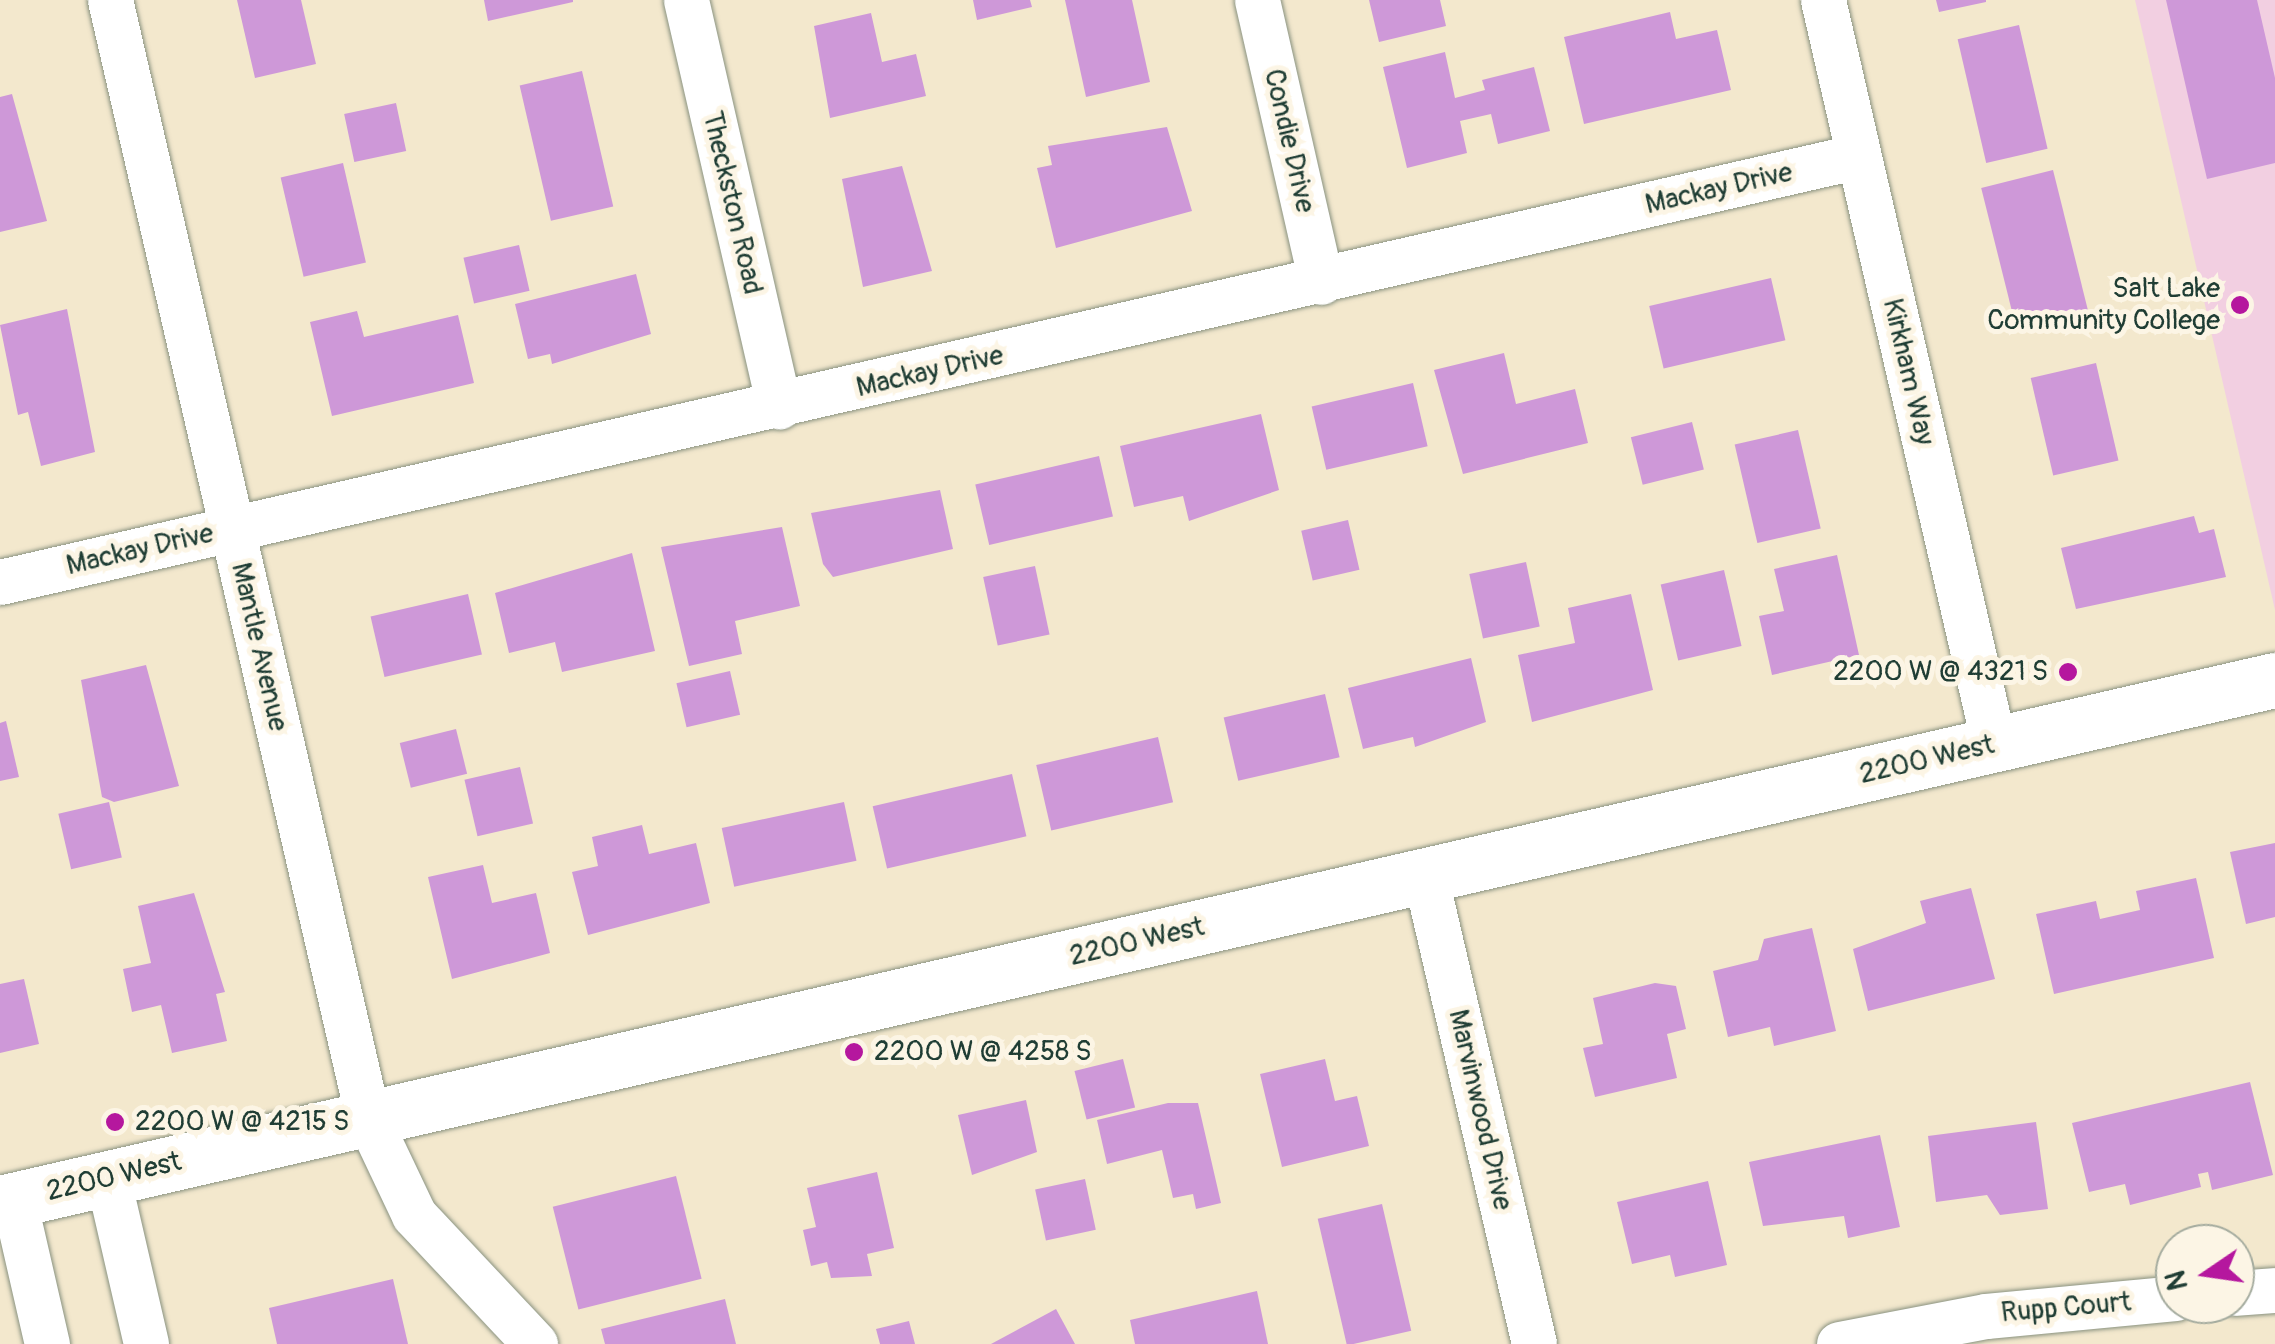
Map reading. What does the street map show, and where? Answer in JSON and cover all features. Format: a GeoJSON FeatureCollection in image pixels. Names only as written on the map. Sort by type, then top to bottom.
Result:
{"type":"FeatureCollection","features":[{"type":"Feature","properties":{"kind":"street","name":"Mantle Avenue"},"geometry":{"type":"LineString","coordinates":[[110,0],[368,1118],[414,1215],[536,1344]]}},
{"type":"Feature","properties":{"kind":"street","name":"Theckston Road"},"geometry":{"type":"LineString","coordinates":[[686,0],[779,407]]}},
{"type":"Feature","properties":{"kind":"street","name":"Condie Drive"},"geometry":{"type":"LineString","coordinates":[[1257,0],[1321,282]]}},
{"type":"Feature","properties":{"kind":"street","name":"Kirkham Way"},"geometry":{"type":"LineString","coordinates":[[1823,0],[1994,744]]}},
{"type":"Feature","properties":{"kind":"street","name":"Mackay Drive"},"geometry":{"type":"LineString","coordinates":[[0,582],[779,407],[1858,156]]}},
{"type":"Feature","properties":{"kind":"street","name":"2200 West"},"geometry":{"type":"LineString","coordinates":[[7,1202],[2275,680]]}},
{"type":"Feature","properties":{"kind":"street","name":"Marvinwood Drive"},"geometry":{"type":"LineString","coordinates":[[1426,875],[1534,1344]]}},
{"type":"Feature","properties":{"kind":"street"},"geometry":{"type":"LineString","coordinates":[[108,1179],[146,1344]]}},
{"type":"Feature","properties":{"kind":"street"},"geometry":{"type":"LineString","coordinates":[[7,1202],[47,1344]]}},
{"type":"Feature","properties":{"kind":"street","name":"Rupp Court"},"geometry":{"type":"LineString","coordinates":[[1839,1344],[1986,1316],[2155,1300]]}},
{"type":"Feature","properties":{"kind":"shaded area","name":"Salt Lake Community College"},"geometry":{"type":"Polygon","coordinates":[[[2135,0],[2275,0],[2275,610],[2135,0]]]}},
{"type":"Feature","properties":{"kind":"building"},"geometry":{"type":"Polygon","coordinates":[[[237,0],[301,0],[316,64],[255,78],[237,0]]]}},
{"type":"Feature","properties":{"kind":"building"},"geometry":{"type":"Polygon","coordinates":[[[484,0],[573,0],[573,2],[488,21],[484,0]]]}},
{"type":"Feature","properties":{"kind":"building"},"geometry":{"type":"Polygon","coordinates":[[[973,0],[1030,0],[1032,7],[977,20],[973,0]]]}},
{"type":"Feature","properties":{"kind":"building"},"geometry":{"type":"Polygon","coordinates":[[[1065,0],[1132,0],[1150,82],[1086,97],[1065,0]]]}},
{"type":"Feature","properties":{"kind":"building"},"geometry":{"type":"Polygon","coordinates":[[[1369,0],[1440,0],[1446,26],[1379,42],[1369,0]]]}},
{"type":"Feature","properties":{"kind":"building"},"geometry":{"type":"Polygon","coordinates":[[[1936,0],[1986,0],[1986,2],[1939,12],[1936,0]]]}},
{"type":"Feature","properties":{"kind":"building"},"geometry":{"type":"Polygon","coordinates":[[[2166,0],[2257,0],[2275,78],[2275,163],[2207,179],[2166,0]]]}},
{"type":"Feature","properties":{"kind":"building"},"geometry":{"type":"Polygon","coordinates":[[[1670,12],[1676,39],[1717,30],[1731,90],[1584,124],[1564,37],[1670,12]]]}},
{"type":"Feature","properties":{"kind":"building"},"geometry":{"type":"Polygon","coordinates":[[[871,13],[882,62],[916,54],[926,96],[830,118],[814,26],[871,13]]]}},
{"type":"Feature","properties":{"kind":"building"},"geometry":{"type":"Polygon","coordinates":[[[2019,25],[2048,149],[1986,163],[1958,39],[2019,25]]]}},
{"type":"Feature","properties":{"kind":"building"},"geometry":{"type":"Polygon","coordinates":[[[1445,52],[1455,98],[1485,90],[1482,80],[1534,67],[1550,131],[1498,144],[1491,114],[1460,121],[1467,153],[1407,168],[1383,67],[1445,52]]]}},
{"type":"Feature","properties":{"kind":"building"},"geometry":{"type":"Polygon","coordinates":[[[582,71],[613,206],[551,221],[520,85],[582,71]]]}},
{"type":"Feature","properties":{"kind":"building"},"geometry":{"type":"Polygon","coordinates":[[[12,94],[47,221],[0,232],[0,97],[12,94]]]}},
{"type":"Feature","properties":{"kind":"building"},"geometry":{"type":"Polygon","coordinates":[[[396,103],[406,151],[354,162],[344,114],[396,103]]]}},
{"type":"Feature","properties":{"kind":"building"},"geometry":{"type":"Polygon","coordinates":[[[1167,127],[1192,211],[1056,248],[1037,168],[1052,165],[1048,146],[1167,127]]]}},
{"type":"Feature","properties":{"kind":"building"},"geometry":{"type":"Polygon","coordinates":[[[343,163],[366,262],[304,277],[281,177],[343,163]]]}},
{"type":"Feature","properties":{"kind":"building"},"geometry":{"type":"Polygon","coordinates":[[[902,166],[932,271],[863,287],[842,179],[902,166]]]}},
{"type":"Feature","properties":{"kind":"building"},"geometry":{"type":"Polygon","coordinates":[[[2053,170],[2088,311],[2016,329],[1981,188],[2053,170]]]}},
{"type":"Feature","properties":{"kind":"building"},"geometry":{"type":"Polygon","coordinates":[[[519,245],[530,291],[474,304],[463,258],[519,245]]]}},
{"type":"Feature","properties":{"kind":"building"},"geometry":{"type":"Polygon","coordinates":[[[636,274],[651,334],[552,364],[550,354],[528,359],[515,304],[636,274]]]}},
{"type":"Feature","properties":{"kind":"building"},"geometry":{"type":"Polygon","coordinates":[[[1771,278],[1785,340],[1664,368],[1649,306],[1771,278]]]}},
{"type":"Feature","properties":{"kind":"building"},"geometry":{"type":"Polygon","coordinates":[[[67,309],[95,452],[41,466],[28,412],[18,415],[0,325],[67,309]]]}},
{"type":"Feature","properties":{"kind":"building"},"geometry":{"type":"Polygon","coordinates":[[[357,311],[364,337],[458,315],[474,383],[332,416],[310,322],[357,311]]]}},
{"type":"Feature","properties":{"kind":"building"},"geometry":{"type":"Polygon","coordinates":[[[1504,353],[1516,404],[1575,389],[1588,443],[1463,474],[1434,370],[1504,353]]]}},
{"type":"Feature","properties":{"kind":"building"},"geometry":{"type":"Polygon","coordinates":[[[2096,363],[2118,460],[2053,476],[2031,378],[2096,363]]]}},
{"type":"Feature","properties":{"kind":"building"},"geometry":{"type":"Polygon","coordinates":[[[1413,383],[1428,446],[1326,470],[1312,406],[1413,383]]]}},
{"type":"Feature","properties":{"kind":"building"},"geometry":{"type":"Polygon","coordinates":[[[1261,414],[1279,490],[1189,521],[1183,496],[1134,507],[1120,446],[1261,414]]]}},
{"type":"Feature","properties":{"kind":"building"},"geometry":{"type":"Polygon","coordinates":[[[1692,422],[1704,470],[1643,485],[1631,437],[1692,422]]]}},
{"type":"Feature","properties":{"kind":"building"},"geometry":{"type":"Polygon","coordinates":[[[1798,430],[1821,528],[1757,543],[1735,445],[1798,430]]]}},
{"type":"Feature","properties":{"kind":"building"},"geometry":{"type":"Polygon","coordinates":[[[1099,456],[1113,516],[989,545],[975,485],[1099,456]]]}},
{"type":"Feature","properties":{"kind":"building"},"geometry":{"type":"Polygon","coordinates":[[[940,490],[953,549],[833,577],[823,564],[811,513],[940,490]]]}},
{"type":"Feature","properties":{"kind":"building"},"geometry":{"type":"Polygon","coordinates":[[[2194,516],[2199,533],[2214,529],[2226,577],[2076,609],[2061,548],[2194,516]]]}},
{"type":"Feature","properties":{"kind":"building"},"geometry":{"type":"Polygon","coordinates":[[[1348,520],[1359,570],[1313,580],[1301,531],[1348,520]]]}},
{"type":"Feature","properties":{"kind":"building"},"geometry":{"type":"Polygon","coordinates":[[[782,527],[800,606],[735,621],[742,654],[689,666],[661,547],[782,527]]]}},
{"type":"Feature","properties":{"kind":"building"},"geometry":{"type":"Polygon","coordinates":[[[632,553],[655,651],[562,672],[555,642],[509,653],[495,593],[632,553]]]}},
{"type":"Feature","properties":{"kind":"building"},"geometry":{"type":"Polygon","coordinates":[[[1837,555],[1859,655],[1772,675],[1759,616],[1784,611],[1774,569],[1837,555]]]}},
{"type":"Feature","properties":{"kind":"building"},"geometry":{"type":"Polygon","coordinates":[[[1526,562],[1540,627],[1483,639],[1469,574],[1526,562]]]}},
{"type":"Feature","properties":{"kind":"building"},"geometry":{"type":"Polygon","coordinates":[[[1035,566],[1050,634],[998,645],[983,577],[1035,566]]]}},
{"type":"Feature","properties":{"kind":"building"},"geometry":{"type":"Polygon","coordinates":[[[1724,570],[1742,646],[1678,661],[1661,585],[1724,570]]]}},
{"type":"Feature","properties":{"kind":"building"},"geometry":{"type":"Polygon","coordinates":[[[468,594],[482,654],[385,677],[371,616],[468,594]]]}},
{"type":"Feature","properties":{"kind":"building"},"geometry":{"type":"Polygon","coordinates":[[[1631,594],[1653,690],[1532,722],[1518,655],[1575,643],[1568,608],[1631,594]]]}},
{"type":"Feature","properties":{"kind":"building"},"geometry":{"type":"Polygon","coordinates":[[[1471,658],[1486,722],[1415,747],[1413,737],[1363,749],[1348,688],[1471,658]]]}},
{"type":"Feature","properties":{"kind":"building"},"geometry":{"type":"Polygon","coordinates":[[[146,665],[179,786],[114,802],[102,797],[81,680],[146,665]]]}},
{"type":"Feature","properties":{"kind":"building"},"geometry":{"type":"Polygon","coordinates":[[[730,671],[740,715],[687,727],[676,683],[730,671]]]}},
{"type":"Feature","properties":{"kind":"building"},"geometry":{"type":"Polygon","coordinates":[[[1325,694],[1340,757],[1238,781],[1224,717],[1325,694]]]}},
{"type":"Feature","properties":{"kind":"building"},"geometry":{"type":"Polygon","coordinates":[[[6,721],[19,777],[0,781],[0,723],[6,721]]]}},
{"type":"Feature","properties":{"kind":"building"},"geometry":{"type":"Polygon","coordinates":[[[456,729],[467,774],[411,788],[400,743],[456,729]]]}},
{"type":"Feature","properties":{"kind":"building"},"geometry":{"type":"Polygon","coordinates":[[[1158,737],[1173,802],[1051,830],[1036,765],[1158,737]]]}},
{"type":"Feature","properties":{"kind":"building"},"geometry":{"type":"Polygon","coordinates":[[[520,767],[533,824],[478,836],[464,780],[520,767]]]}},
{"type":"Feature","properties":{"kind":"building"},"geometry":{"type":"Polygon","coordinates":[[[1012,774],[1026,836],[887,869],[873,806],[1012,774]]]}},
{"type":"Feature","properties":{"kind":"building"},"geometry":{"type":"Polygon","coordinates":[[[109,802],[122,858],[71,869],[58,814],[109,802]]]}},
{"type":"Feature","properties":{"kind":"building"},"geometry":{"type":"Polygon","coordinates":[[[844,802],[856,861],[734,887],[722,828],[844,802]]]}},
{"type":"Feature","properties":{"kind":"building"},"geometry":{"type":"Polygon","coordinates":[[[642,825],[649,854],[696,843],[710,903],[588,935],[572,872],[598,866],[592,837],[642,825]]]}},
{"type":"Feature","properties":{"kind":"building"},"geometry":{"type":"Polygon","coordinates":[[[2275,843],[2275,917],[2246,924],[2230,852],[2275,843]]]}},
{"type":"Feature","properties":{"kind":"building"},"geometry":{"type":"Polygon","coordinates":[[[483,865],[492,903],[536,893],[550,953],[452,979],[428,877],[483,865]]]}},
{"type":"Feature","properties":{"kind":"building"},"geometry":{"type":"Polygon","coordinates":[[[2196,878],[2214,958],[2054,994],[2036,914],[2096,901],[2100,919],[2140,910],[2136,891],[2196,878]]]}},
{"type":"Feature","properties":{"kind":"building"},"geometry":{"type":"Polygon","coordinates":[[[1971,888],[1995,979],[1868,1011],[1853,949],[1926,923],[1920,901],[1971,888]]]}},
{"type":"Feature","properties":{"kind":"building"},"geometry":{"type":"Polygon","coordinates":[[[194,893],[225,992],[216,994],[227,1041],[172,1053],[161,1005],[132,1012],[123,969],[151,963],[138,906],[194,893]]]}},
{"type":"Feature","properties":{"kind":"building"},"geometry":{"type":"Polygon","coordinates":[[[1812,928],[1836,1031],[1774,1046],[1770,1027],[1728,1037],[1713,971],[1758,960],[1764,939],[1812,928]]]}},
{"type":"Feature","properties":{"kind":"building"},"geometry":{"type":"Polygon","coordinates":[[[24,979],[39,1044],[0,1053],[0,984],[24,979]]]}},
{"type":"Feature","properties":{"kind":"building"},"geometry":{"type":"Polygon","coordinates":[[[1655,983],[1676,986],[1686,1029],[1667,1034],[1677,1078],[1595,1097],[1583,1048],[1603,1044],[1593,998],[1655,983]]]}},
{"type":"Feature","properties":{"kind":"building"},"geometry":{"type":"Polygon","coordinates":[[[1123,1059],[1135,1108],[1087,1120],[1074,1071],[1123,1059]]]}},
{"type":"Feature","properties":{"kind":"building"},"geometry":{"type":"Polygon","coordinates":[[[1325,1059],[1335,1101],[1357,1096],[1369,1146],[1282,1167],[1260,1074],[1325,1059]]]}},
{"type":"Feature","properties":{"kind":"building"},"geometry":{"type":"Polygon","coordinates":[[[2250,1082],[2273,1175],[2212,1190],[2208,1172],[2198,1174],[2201,1187],[2130,1205],[2125,1184],[2089,1192],[2072,1123],[2250,1082]]]}},
{"type":"Feature","properties":{"kind":"building"},"geometry":{"type":"Polygon","coordinates":[[[1026,1100],[1037,1152],[972,1175],[958,1115],[1026,1100]]]}},
{"type":"Feature","properties":{"kind":"building"},"geometry":{"type":"Polygon","coordinates":[[[1168,1103],[1198,1103],[1221,1203],[1196,1209],[1193,1194],[1173,1198],[1162,1150],[1107,1164],[1097,1120],[1168,1103]]]}},
{"type":"Feature","properties":{"kind":"building"},"geometry":{"type":"Polygon","coordinates":[[[2036,1122],[2048,1209],[2000,1215],[1987,1195],[1936,1202],[1928,1136],[2036,1122]]]}},
{"type":"Feature","properties":{"kind":"building"},"geometry":{"type":"Polygon","coordinates":[[[1880,1135],[1900,1227],[1848,1238],[1844,1216],[1763,1226],[1749,1162],[1880,1135]]]}},
{"type":"Feature","properties":{"kind":"building"},"geometry":{"type":"Polygon","coordinates":[[[877,1172],[894,1248],[867,1254],[872,1276],[831,1278],[827,1262],[811,1266],[803,1230],[816,1227],[807,1188],[877,1172]]]}},
{"type":"Feature","properties":{"kind":"building"},"geometry":{"type":"Polygon","coordinates":[[[676,1176],[702,1279],[578,1310],[553,1207],[676,1176]]]}},
{"type":"Feature","properties":{"kind":"building"},"geometry":{"type":"Polygon","coordinates":[[[1085,1179],[1096,1230],[1046,1240],[1035,1190],[1085,1179]]]}},
{"type":"Feature","properties":{"kind":"building"},"geometry":{"type":"Polygon","coordinates":[[[1708,1181],[1727,1265],[1675,1277],[1670,1255],[1632,1264],[1617,1202],[1708,1181]]]}},
{"type":"Feature","properties":{"kind":"building"},"geometry":{"type":"Polygon","coordinates":[[[1382,1204],[1411,1331],[1347,1344],[1318,1219],[1382,1204]]]}},
{"type":"Feature","properties":{"kind":"building"},"geometry":{"type":"Polygon","coordinates":[[[393,1279],[408,1344],[277,1344],[269,1308],[393,1279]]]}},
{"type":"Feature","properties":{"kind":"building"},"geometry":{"type":"Polygon","coordinates":[[[1257,1291],[1268,1344],[1135,1344],[1130,1320],[1257,1291]]]}},
{"type":"Feature","properties":{"kind":"building"},"geometry":{"type":"Polygon","coordinates":[[[725,1299],[736,1344],[605,1344],[601,1329],[725,1299]]]}},
{"type":"Feature","properties":{"kind":"building"},"geometry":{"type":"Polygon","coordinates":[[[1056,1309],[1075,1344],[991,1344],[1056,1309]]]}},
{"type":"Feature","properties":{"kind":"building"},"geometry":{"type":"Polygon","coordinates":[[[909,1321],[915,1344],[880,1344],[876,1329],[909,1321]]]}},
{"type":"Feature","properties":{"kind":"place","name":"Salt Lake Community College"},"geometry":{"type":"Point","coordinates":[2240,305]}},
{"type":"Feature","properties":{"kind":"place","name":"2200 W @ 4321 S"},"geometry":{"type":"Point","coordinates":[2068,672]}},
{"type":"Feature","properties":{"kind":"place","name":"2200 W @ 4258 S"},"geometry":{"type":"Point","coordinates":[854,1052]}},
{"type":"Feature","properties":{"kind":"place","name":"2200 W @ 4215 S"},"geometry":{"type":"Point","coordinates":[115,1122]}}]}
